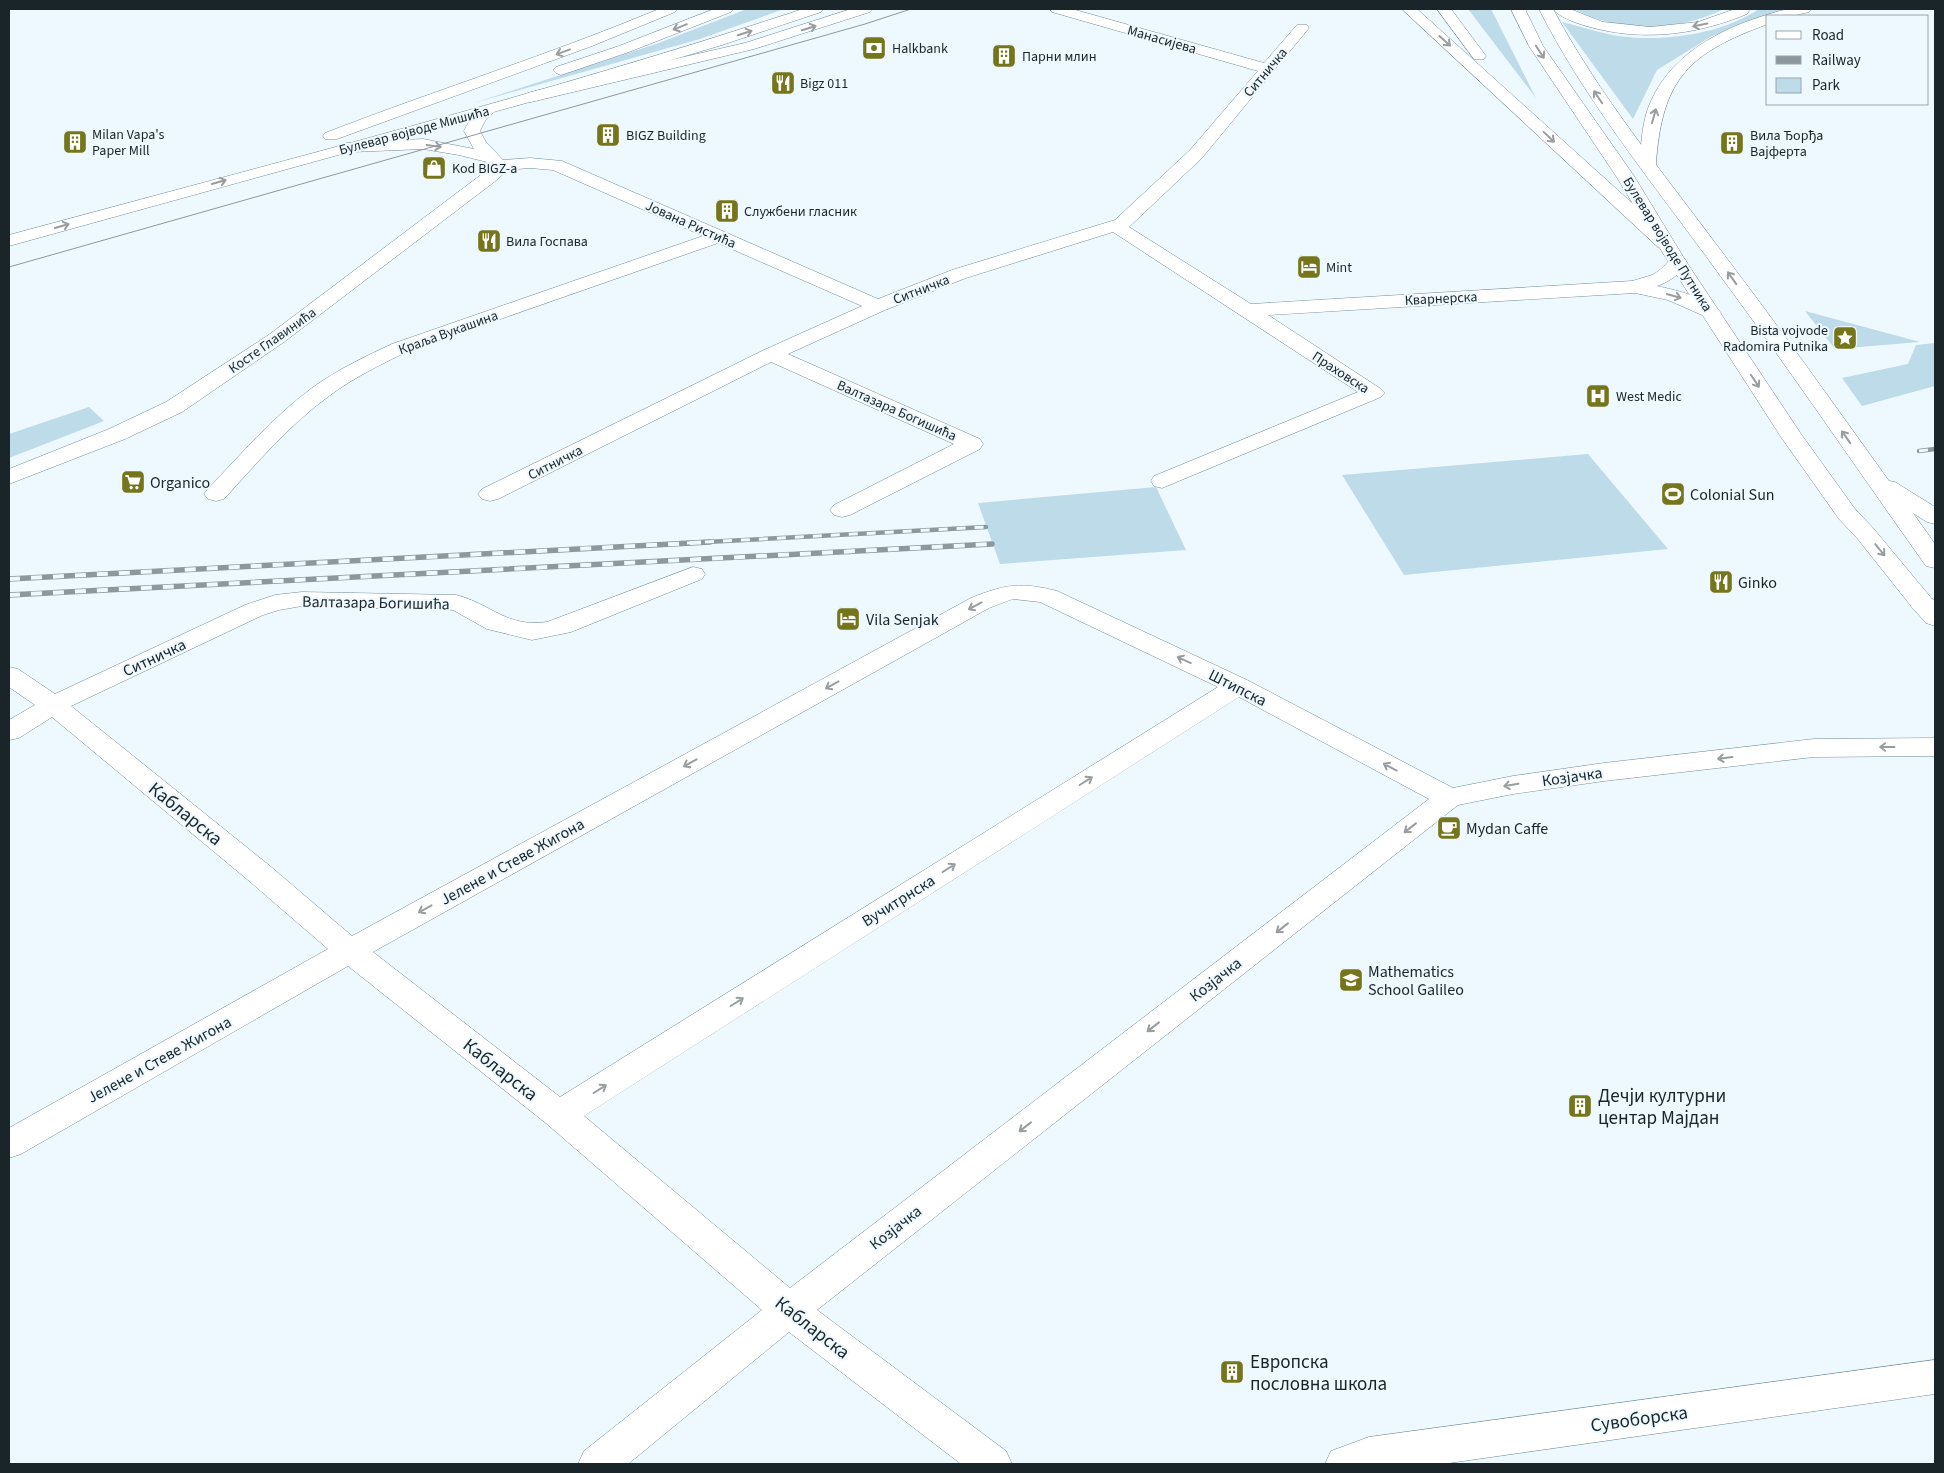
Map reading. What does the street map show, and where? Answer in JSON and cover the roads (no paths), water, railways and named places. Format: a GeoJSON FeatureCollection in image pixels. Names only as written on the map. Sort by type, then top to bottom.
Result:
{"type":"FeatureCollection","features":[{"type":"Feature","properties":{"kind":"main road"},"geometry":{"type":"LineString","coordinates":[[331,136],[401,108],[609,35],[670,9]]}},
{"type":"Feature","properties":{"kind":"main road","name":"Булевар војводе Мишића"},"geometry":{"type":"LineString","coordinates":[[274,151],[540,77],[624,49],[726,9]]}},
{"type":"Feature","properties":{"kind":"main road","name":"Булевар војводе Мишића"},"geometry":{"type":"LineString","coordinates":[[9,241],[531,98],[717,42],[816,9]]}},
{"type":"Feature","properties":{"kind":"main road"},"geometry":{"type":"LineString","coordinates":[[531,98],[749,46],[865,9]]}},
{"type":"Feature","properties":{"kind":"main road","name":"Манасијева"},"geometry":{"type":"LineString","coordinates":[[1057,9],[1267,69]]}},
{"type":"Feature","properties":{"kind":"main road"},"geometry":{"type":"LineString","coordinates":[[1409,9],[1514,104],[1600,186],[1665,243]]}},
{"type":"Feature","properties":{"kind":"main road"},"geometry":{"type":"LineString","coordinates":[[1444,9],[1514,104]]}},
{"type":"Feature","properties":{"kind":"main road","name":"Булевар војводе Путника"},"geometry":{"type":"LineString","coordinates":[[1518,9],[1536,46],[1626,176],[1665,243],[1792,437],[1847,514],[1929,603]]}},
{"type":"Feature","properties":{"kind":"main road","name":"Булевар војводе Путника"},"geometry":{"type":"LineString","coordinates":[[1546,9],[1564,44],[1582,72],[1935,561]]}},
{"type":"Feature","properties":{"kind":"main road"},"geometry":{"type":"LineString","coordinates":[[1560,9],[1584,21],[1601,26],[1658,30],[1719,21],[1745,9]]}},
{"type":"Feature","properties":{"kind":"main road"},"geometry":{"type":"LineString","coordinates":[[1780,15],[1804,9]]}},
{"type":"Feature","properties":{"kind":"main road"},"geometry":{"type":"LineString","coordinates":[[1648,164],[1651,123],[1662,92],[1670,79],[1694,54],[1711,43],[1766,20]]}},
{"type":"Feature","properties":{"kind":"main road","name":"Ситничка"},"geometry":{"type":"LineString","coordinates":[[490,494],[771,354],[878,306],[958,274],[1115,226],[1125,220],[1196,154],[1302,28]]}},
{"type":"Feature","properties":{"kind":"main road"},"geometry":{"type":"LineString","coordinates":[[489,109],[478,119],[472,131],[479,144],[495,162]]}},
{"type":"Feature","properties":{"kind":"main road"},"geometry":{"type":"LineString","coordinates":[[351,147],[423,144],[459,150],[495,162]]}},
{"type":"Feature","properties":{"kind":"main road","name":"Јована Ристића"},"geometry":{"type":"LineString","coordinates":[[495,162],[556,165],[878,306]]}},
{"type":"Feature","properties":{"kind":"main road","name":"Косте Главинића"},"geometry":{"type":"LineString","coordinates":[[9,477],[117,434],[174,407],[277,338],[492,176],[498,169],[495,162]]}},
{"type":"Feature","properties":{"kind":"main road","name":"Праховска"},"geometry":{"type":"LineString","coordinates":[[1115,226],[1374,393],[1162,481]]}},
{"type":"Feature","properties":{"kind":"main road","name":"Краља Вукашина"},"geometry":{"type":"LineString","coordinates":[[216,494],[271,435],[310,400],[345,376],[373,360],[409,345],[720,236]]}},
{"type":"Feature","properties":{"kind":"main road","name":"Кварнерска"},"geometry":{"type":"LineString","coordinates":[[1634,287],[1661,278],[1678,263]]}},
{"type":"Feature","properties":{"kind":"main road","name":"Кварнерска"},"geometry":{"type":"LineString","coordinates":[[1247,310],[1634,287],[1675,295],[1711,313]]}},
{"type":"Feature","properties":{"kind":"main road","name":"Валтазара Богишића"},"geometry":{"type":"LineString","coordinates":[[771,354],[972,444],[842,510]]}},
{"type":"Feature","properties":{"kind":"main road"},"geometry":{"type":"LineString","coordinates":[[1874,478],[1935,517]]}},
{"type":"Feature","properties":{"kind":"main road","name":"Валтазара Богишића"},"geometry":{"type":"LineString","coordinates":[[254,610],[275,603],[302,599],[456,603],[470,608],[496,624],[532,632],[562,627],[693,574]]}},
{"type":"Feature","properties":{"kind":"main road","name":"Штипска"},"geometry":{"type":"LineString","coordinates":[[1020,590],[1048,596],[1238,686],[1449,798]]}},
{"type":"Feature","properties":{"kind":"main road","name":"Јелене и Стеве Жигона"},"geometry":{"type":"LineString","coordinates":[[9,1144],[350,951],[980,603],[1020,590]]}},
{"type":"Feature","properties":{"kind":"main road","name":"Ситничка"},"geometry":{"type":"LineString","coordinates":[[9,732],[53,705],[254,610]]}},
{"type":"Feature","properties":{"kind":"main road","name":"Кабларска"},"geometry":{"type":"LineString","coordinates":[[9,675],[53,705],[259,873],[350,951],[559,1115],[789,1310],[992,1464]]}},
{"type":"Feature","properties":{"kind":"main road","name":"Вучитрнска"},"geometry":{"type":"LineString","coordinates":[[559,1115],[1238,686]]}},
{"type":"Feature","properties":{"kind":"main road","name":"Козјачка"},"geometry":{"type":"LineString","coordinates":[[598,1464],[789,1310],[1449,798],[1513,785],[1604,772],[1814,748],[1935,747]]}},
{"type":"Feature","properties":{"kind":"main road","name":"Сувоборска"},"geometry":{"type":"LineString","coordinates":[[1345,1464],[1369,1456],[1935,1377]]}},
{"type":"Feature","properties":{"kind":"tram line"},"geometry":{"type":"LineString","coordinates":[[9,267],[865,24],[911,9]]}},
{"type":"Feature","properties":{"kind":"railway"},"geometry":{"type":"LineString","coordinates":[[1919,451],[1935,449]]}},
{"type":"Feature","properties":{"kind":"railway"},"geometry":{"type":"LineString","coordinates":[[687,543],[986,527]]}},
{"type":"Feature","properties":{"kind":"railway"},"geometry":{"type":"LineString","coordinates":[[9,579],[710,542]]}},
{"type":"Feature","properties":{"kind":"railway"},"geometry":{"type":"LineString","coordinates":[[9,595],[992,544]]}},
{"type":"Feature","properties":{"kind":"place","name":"Halkbank"},"geometry":{"type":"Point","coordinates":[874,48]}},
{"type":"Feature","properties":{"kind":"place","name":"Парни млин"},"geometry":{"type":"Point","coordinates":[1004,56]}},
{"type":"Feature","properties":{"kind":"place","name":"Bigz 011"},"geometry":{"type":"Point","coordinates":[783,83]}},
{"type":"Feature","properties":{"kind":"place","name":"BIGZ Building"},"geometry":{"type":"Point","coordinates":[608,135]}},
{"type":"Feature","properties":{"kind":"place","name":"Milan Vapa's Paper Mill"},"geometry":{"type":"Point","coordinates":[75,142]}},
{"type":"Feature","properties":{"kind":"place","name":"Вила Ђорђа Вајферта"},"geometry":{"type":"Point","coordinates":[1732,143]}},
{"type":"Feature","properties":{"kind":"place","name":"Kod BIGZ-a"},"geometry":{"type":"Point","coordinates":[434,168]}},
{"type":"Feature","properties":{"kind":"place","name":"Службени гласник"},"geometry":{"type":"Point","coordinates":[727,211]}},
{"type":"Feature","properties":{"kind":"place","name":"Вила Госпава"},"geometry":{"type":"Point","coordinates":[489,241]}},
{"type":"Feature","properties":{"kind":"place","name":"Mint"},"geometry":{"type":"Point","coordinates":[1309,267]}},
{"type":"Feature","properties":{"kind":"place","name":"Bista vojvode Radomira Putnika"},"geometry":{"type":"Point","coordinates":[1845,338]}},
{"type":"Feature","properties":{"kind":"place","name":"West Medic"},"geometry":{"type":"Point","coordinates":[1598,396]}},
{"type":"Feature","properties":{"kind":"place","name":"Organico"},"geometry":{"type":"Point","coordinates":[133,482]}},
{"type":"Feature","properties":{"kind":"place","name":"Colonial Sun"},"geometry":{"type":"Point","coordinates":[1673,494]}},
{"type":"Feature","properties":{"kind":"place","name":"Ginko"},"geometry":{"type":"Point","coordinates":[1721,582]}},
{"type":"Feature","properties":{"kind":"place","name":"Vila Senjak"},"geometry":{"type":"Point","coordinates":[848,619]}},
{"type":"Feature","properties":{"kind":"place","name":"Mydan Caffe"},"geometry":{"type":"Point","coordinates":[1449,828]}},
{"type":"Feature","properties":{"kind":"place","name":"Mathematics School Galileo"},"geometry":{"type":"Point","coordinates":[1351,980]}},
{"type":"Feature","properties":{"kind":"place","name":"Дечји културни центар Мајдан"},"geometry":{"type":"Point","coordinates":[1580,1106]}},
{"type":"Feature","properties":{"kind":"place","name":"Европска пословна школа"},"geometry":{"type":"Point","coordinates":[1232,1372]}}]}
